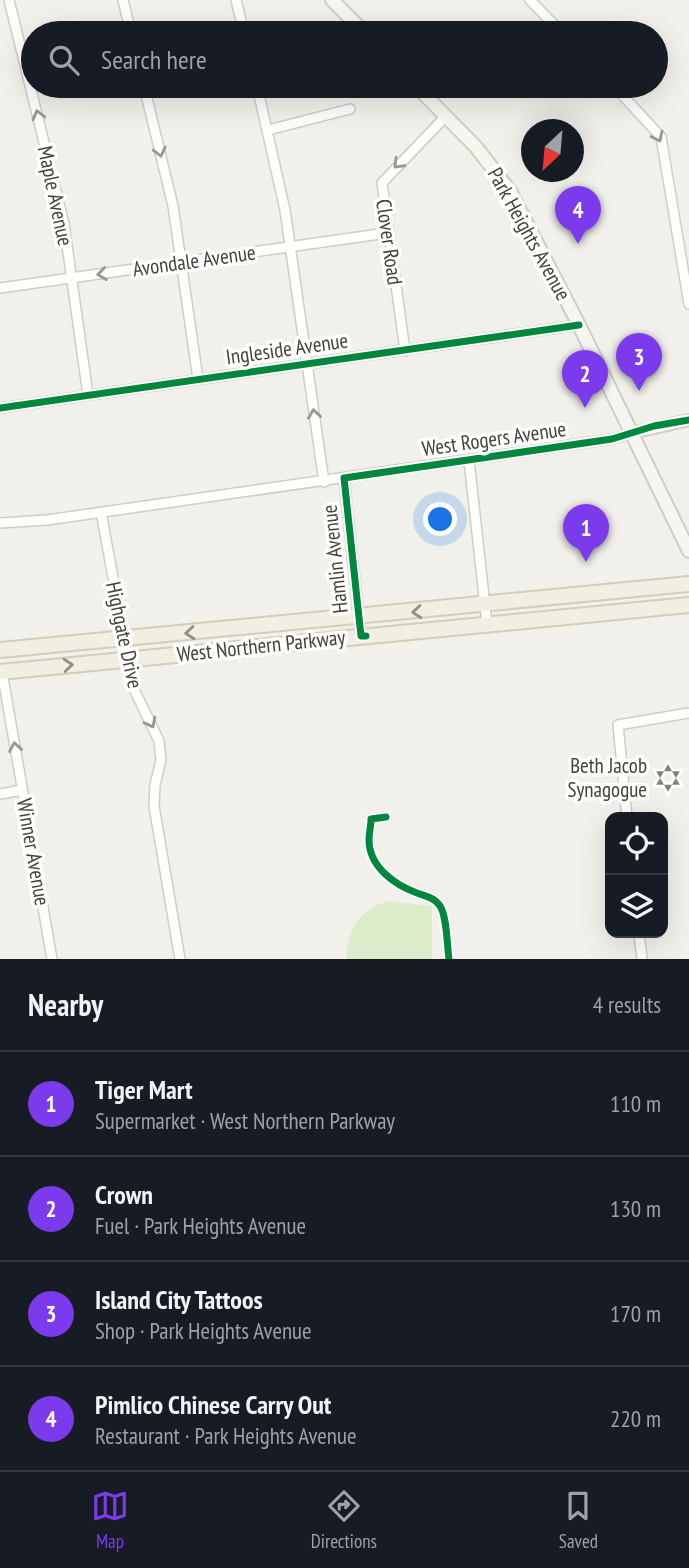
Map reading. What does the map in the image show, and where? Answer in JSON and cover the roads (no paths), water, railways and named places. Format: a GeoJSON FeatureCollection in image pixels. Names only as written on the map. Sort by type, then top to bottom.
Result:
{"type":"FeatureCollection","features":[{"type":"Feature","properties":{"kind":"main road"},"geometry":{"type":"LineString","coordinates":[[332,0],[353,21]]}},
{"type":"Feature","properties":{"kind":"main road","name":"Park Heights Avenue"},"geometry":{"type":"LineString","coordinates":[[428,98],[501,177],[579,325],[689,551]]}},
{"type":"Feature","properties":{"kind":"main road","name":"West Northern Parkway"},"geometry":{"type":"LineString","coordinates":[[0,650],[689,584]]}},
{"type":"Feature","properties":{"kind":"main road","name":"West Northern Parkway"},"geometry":{"type":"LineString","coordinates":[[1,669],[127,660],[689,605]]}},
{"type":"Feature","properties":{"kind":"street","name":"Maple Avenue"},"geometry":{"type":"LineString","coordinates":[[9,0],[21,48]]}},
{"type":"Feature","properties":{"kind":"street"},"geometry":{"type":"LineString","coordinates":[[123,0],[128,21]]}},
{"type":"Feature","properties":{"kind":"street"},"geometry":{"type":"LineString","coordinates":[[236,0],[241,21]]}},
{"type":"Feature","properties":{"kind":"street"},"geometry":{"type":"LineString","coordinates":[[530,0],[550,21]]}},
{"type":"Feature","properties":{"kind":"street","name":"Maple Avenue"},"geometry":{"type":"LineString","coordinates":[[33,98],[61,210],[88,395]]}},
{"type":"Feature","properties":{"kind":"street"},"geometry":{"type":"LineString","coordinates":[[147,98],[173,206],[198,379]]}},
{"type":"Feature","properties":{"kind":"street","name":"Hamlin Avenue"},"geometry":{"type":"LineString","coordinates":[[260,98],[281,190],[324,482]]}},
{"type":"Feature","properties":{"kind":"street"},"geometry":{"type":"LineString","coordinates":[[625,98],[661,137],[689,304]]}},
{"type":"Feature","properties":{"kind":"street"},"geometry":{"type":"LineString","coordinates":[[268,130],[350,109]]}},
{"type":"Feature","properties":{"kind":"street","name":"Clover Road"},"geometry":{"type":"LineString","coordinates":[[405,351],[382,190],[384,179],[446,116]]}},
{"type":"Feature","properties":{"kind":"street","name":"Avondale Avenue"},"geometry":{"type":"LineString","coordinates":[[0,288],[387,233]]}},
{"type":"Feature","properties":{"kind":"street","name":"Ingleside Avenue"},"geometry":{"type":"LineString","coordinates":[[0,408],[579,325]]}},
{"type":"Feature","properties":{"kind":"street","name":"West Rogers Avenue"},"geometry":{"type":"LineString","coordinates":[[0,523],[324,482],[612,439],[689,420]]}},
{"type":"Feature","properties":{"kind":"street"},"geometry":{"type":"LineString","coordinates":[[469,460],[487,624]]}},
{"type":"Feature","properties":{"kind":"street","name":"Hamlin Avenue"},"geometry":{"type":"LineString","coordinates":[[344,478],[361,636]]}},
{"type":"Feature","properties":{"kind":"street","name":"Highgate Drive"},"geometry":{"type":"LineString","coordinates":[[101,512],[127,660],[137,698],[152,724],[161,751],[154,806],[180,959]]}},
{"type":"Feature","properties":{"kind":"street","name":"Winner Avenue"},"geometry":{"type":"LineString","coordinates":[[1,669],[52,959]]}},
{"type":"Feature","properties":{"kind":"street"},"geometry":{"type":"LineString","coordinates":[[627,812],[618,725],[689,713]]}},
{"type":"Feature","properties":{"kind":"street"},"geometry":{"type":"LineString","coordinates":[[0,794],[22,790]]}},
{"type":"Feature","properties":{"kind":"street"},"geometry":{"type":"LineString","coordinates":[[640,938],[642,959]]}},
{"type":"Feature","properties":{"kind":"place","name":"Pimlico Chinese Carry Out"},"geometry":{"type":"Point","coordinates":[578,244]}},
{"type":"Feature","properties":{"kind":"place","name":"Island City Tattoos"},"geometry":{"type":"Point","coordinates":[639,391]}},
{"type":"Feature","properties":{"kind":"place","name":"Crown"},"geometry":{"type":"Point","coordinates":[585,408]}},
{"type":"Feature","properties":{"kind":"place","name":"Tiger Mart"},"geometry":{"type":"Point","coordinates":[586,562]}},
{"type":"Feature","properties":{"kind":"place","name":"Beth Jacob Synagogue"},"geometry":{"type":"Point","coordinates":[668,778]}}]}
